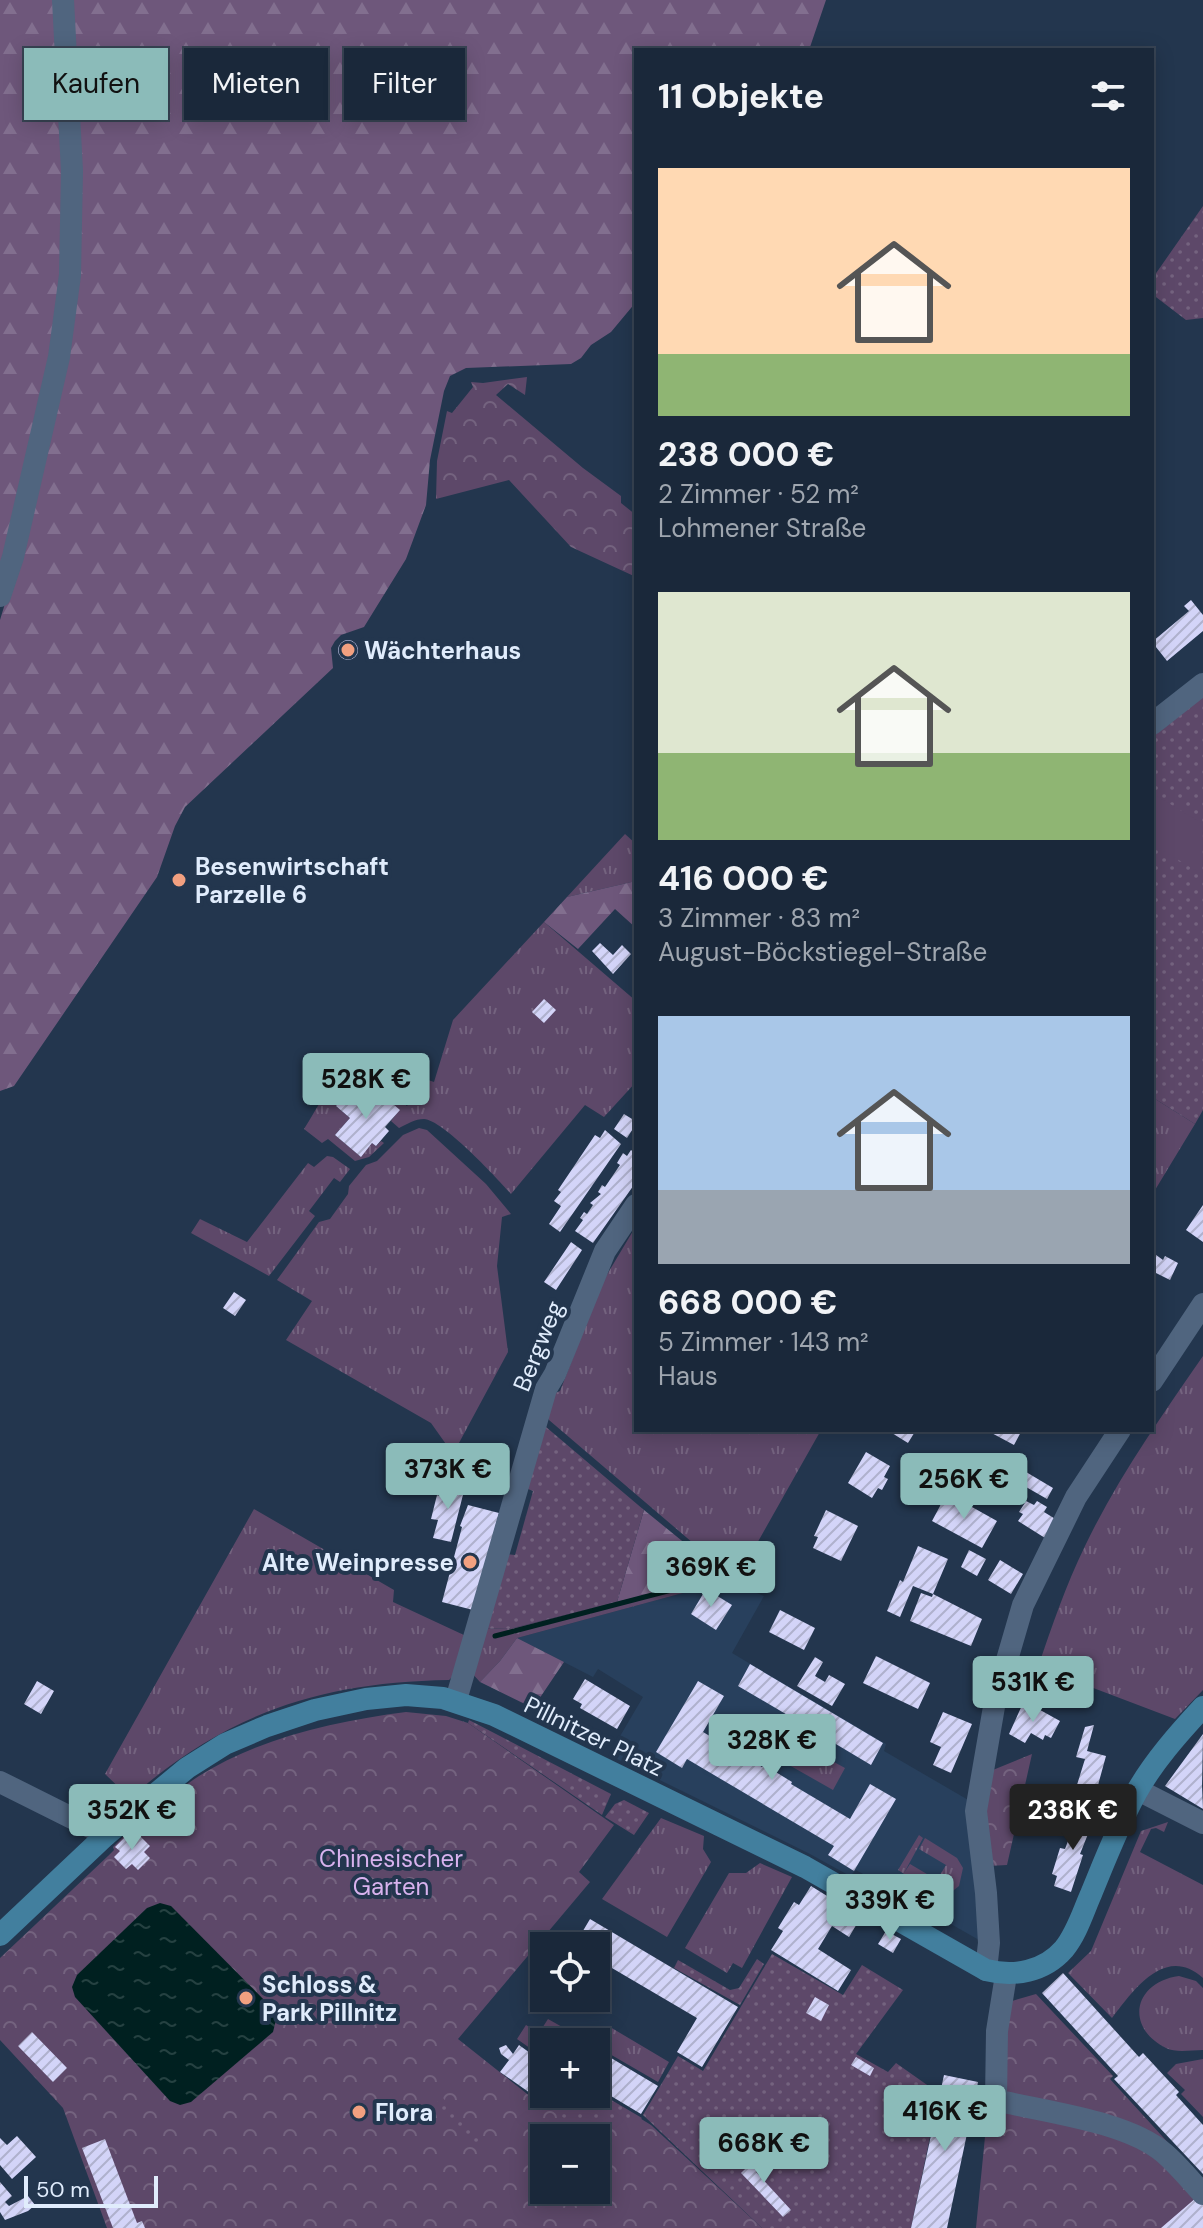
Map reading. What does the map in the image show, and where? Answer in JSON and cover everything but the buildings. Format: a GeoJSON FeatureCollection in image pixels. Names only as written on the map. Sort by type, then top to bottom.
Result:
{"type":"FeatureCollection","features":[{"type":"Feature","properties":{"kind":"main road","name":"Pillnitzer Platz"},"geometry":{"type":"LineString","coordinates":[[0,1935],[106,1835],[187,1768],[225,1744],[315,1710],[366,1699],[406,1695],[456,1700],[494,1715],[805,1867],[996,1972]]}},
{"type":"Feature","properties":{"kind":"main road"},"geometry":{"type":"LineString","coordinates":[[996,1972],[1025,1972],[1044,1965],[1064,1949],[1138,1790],[1160,1757],[1203,1707]]}},
{"type":"Feature","properties":{"kind":"street"},"geometry":{"type":"LineString","coordinates":[[0,596],[13,557],[59,357],[70,275],[72,171],[63,0]]}},
{"type":"Feature","properties":{"kind":"street"},"geometry":{"type":"LineString","coordinates":[[1154,722],[1203,684]]}},
{"type":"Feature","properties":{"kind":"street","name":"Bergweg"},"geometry":{"type":"LineString","coordinates":[[456,1700],[546,1389],[605,1251],[634,1208]]}},
{"type":"Feature","properties":{"kind":"street"},"geometry":{"type":"LineString","coordinates":[[1154,1378],[1203,1304]]}},
{"type":"Feature","properties":{"kind":"street"},"geometry":{"type":"LineString","coordinates":[[1119,1432],[1076,1497],[1023,1605],[995,1701],[976,1811],[989,1943],[996,1972],[996,2100],[1107,2126],[1145,2140],[1164,2153],[1203,2194]]}},
{"type":"Feature","properties":{"kind":"street"},"geometry":{"type":"LineString","coordinates":[[0,1782],[106,1835]]}},
{"type":"Feature","properties":{"kind":"street"},"geometry":{"type":"LineString","coordinates":[[1138,1790],[1203,1823]]}},
{"type":"Feature","properties":{"kind":"shaded area"},"geometry":{"type":"Polygon","coordinates":[[[727,1581],[764,1596],[732,1653],[886,1744],[884,1751],[970,1801],[979,1940],[856,1870],[850,1876],[609,1755],[643,1697],[598,1669],[593,1677],[517,1638],[727,1581]]]}},
{"type":"Feature","properties":{"kind":"green space"},"geometry":{"type":"Polygon","coordinates":[[[0,0],[53,0],[58,48],[24,48],[24,120],[63,120],[60,291],[53,349],[0,571],[0,0]]]}},
{"type":"Feature","properties":{"kind":"green space"},"geometry":{"type":"Polygon","coordinates":[[[69,0],[826,0],[810,48],[634,48],[634,304],[611,332],[571,364],[466,368],[450,376],[430,460],[426,505],[406,559],[364,627],[341,635],[335,641],[331,648],[333,668],[185,807],[157,877],[14,1086],[0,1091],[0,620],[21,551],[68,357],[69,120],[168,120],[168,48],[69,48],[69,0]]]}},
{"type":"Feature","properties":{"kind":"green space"},"geometry":{"type":"Polygon","coordinates":[[[1203,206],[1203,318],[1186,320],[1154,296],[1154,276],[1203,206]]]}},
{"type":"Feature","properties":{"kind":"green space"},"geometry":{"type":"Polygon","coordinates":[[[527,377],[525,395],[508,384],[496,395],[621,496],[621,503],[634,513],[634,576],[571,547],[509,480],[436,499],[437,461],[447,411],[452,413],[473,387],[471,382],[527,377]]]}},
{"type":"Feature","properties":{"kind":"green space"},"geometry":{"type":"Polygon","coordinates":[[[1203,691],[1203,1110],[1195,1124],[1154,1098],[1154,729],[1203,691]]]}},
{"type":"Feature","properties":{"kind":"green space"},"geometry":{"type":"Polygon","coordinates":[[[1154,794],[1203,824],[1202,874],[1154,845],[1154,794]]]}},
{"type":"Feature","properties":{"kind":"green space"},"geometry":{"type":"Polygon","coordinates":[[[625,834],[634,842],[634,881],[567,897],[625,834]]]}},
{"type":"Feature","properties":{"kind":"green space"},"geometry":{"type":"Polygon","coordinates":[[[634,881],[634,926],[615,909],[578,949],[544,922],[567,897],[634,881]]]}},
{"type":"Feature","properties":{"kind":"green space"},"geometry":{"type":"Polygon","coordinates":[[[544,922],[634,999],[634,1084],[604,1117],[585,1105],[511,1194],[469,1151],[433,1122],[421,1119],[399,1128],[391,1121],[399,1110],[374,1089],[359,1106],[345,1095],[336,1106],[350,1118],[335,1135],[360,1156],[372,1143],[376,1146],[381,1141],[384,1143],[369,1157],[355,1161],[328,1139],[322,1143],[304,1129],[332,1086],[346,1071],[355,1067],[407,1106],[428,1080],[434,1082],[453,1020],[544,922]]]}},
{"type":"Feature","properties":{"kind":"green space"},"geometry":{"type":"Polygon","coordinates":[[[1154,1098],[1195,1124],[1154,1192],[1154,1098]]]}},
{"type":"Feature","properties":{"kind":"green space"},"geometry":{"type":"Polygon","coordinates":[[[419,1128],[427,1130],[486,1184],[511,1214],[502,1217],[497,1266],[508,1352],[453,1454],[431,1423],[286,1340],[312,1301],[277,1280],[319,1222],[330,1219],[348,1194],[349,1186],[366,1165],[377,1161],[403,1135],[419,1128]]]}},
{"type":"Feature","properties":{"kind":"green space"},"geometry":{"type":"Polygon","coordinates":[[[327,1156],[350,1169],[340,1182],[334,1178],[309,1211],[315,1216],[269,1276],[191,1233],[200,1219],[247,1242],[308,1163],[314,1167],[327,1156]]]}},
{"type":"Feature","properties":{"kind":"green space"},"geometry":{"type":"Polygon","coordinates":[[[634,1229],[634,1432],[820,1432],[738,1577],[707,1555],[549,1420],[546,1414],[553,1394],[560,1391],[602,1283],[634,1229]]]}},
{"type":"Feature","properties":{"kind":"green space"},"geometry":{"type":"Polygon","coordinates":[[[1203,1356],[1203,1690],[1175,1719],[1038,1667],[1078,1561],[1111,1497],[1203,1356]]]}},
{"type":"Feature","properties":{"kind":"green space"},"geometry":{"type":"Polygon","coordinates":[[[546,1427],[644,1510],[617,1602],[513,1628],[482,1629],[505,1554],[515,1555],[533,1491],[523,1487],[546,1427]]]}},
{"type":"Feature","properties":{"kind":"green space"},"geometry":{"type":"Polygon","coordinates":[[[254,1509],[394,1590],[393,1602],[466,1636],[455,1674],[449,1680],[359,1687],[278,1708],[203,1744],[130,1798],[105,1774],[254,1509]]]}},
{"type":"Feature","properties":{"kind":"green space"},"geometry":{"type":"Polygon","coordinates":[[[644,1510],[724,1575],[617,1602],[644,1510]]]}},
{"type":"Feature","properties":{"kind":"green space"},"geometry":{"type":"Polygon","coordinates":[[[724,1575],[727,1581],[517,1638],[480,1682],[471,1672],[482,1629],[513,1628],[724,1575]]]}},
{"type":"Feature","properties":{"kind":"green space"},"geometry":{"type":"Polygon","coordinates":[[[517,1638],[564,1662],[533,1708],[480,1682],[517,1638]]]}},
{"type":"Feature","properties":{"kind":"green space","name":"Schloss & Park Pillnitz"},"geometry":{"type":"Polygon","coordinates":[[[406,1712],[446,1716],[468,1723],[614,1825],[579,1872],[590,1882],[548,1932],[530,1932],[530,1953],[458,2039],[530,2096],[530,2108],[610,2108],[610,2100],[651,2125],[762,2228],[107,2228],[63,2108],[0,2040],[0,1958],[108,1856],[129,1831],[132,1832],[172,1795],[199,1776],[247,1751],[326,1726],[406,1712]]]}},
{"type":"Feature","properties":{"kind":"green space"},"geometry":{"type":"Polygon","coordinates":[[[755,1715],[795,1739],[782,1760],[742,1736],[755,1715]]]}},
{"type":"Feature","properties":{"kind":"green space"},"geometry":{"type":"Polygon","coordinates":[[[469,1720],[611,1794],[602,1815],[468,1723],[469,1720]]]}},
{"type":"Feature","properties":{"kind":"green space"},"geometry":{"type":"Polygon","coordinates":[[[801,1744],[845,1768],[833,1790],[789,1765],[801,1744]]]}},
{"type":"Feature","properties":{"kind":"green space"},"geometry":{"type":"Polygon","coordinates":[[[1032,1754],[1007,1865],[988,1866],[984,1848],[988,1772],[1032,1754]]]}},
{"type":"Feature","properties":{"kind":"green space"},"geometry":{"type":"Polygon","coordinates":[[[624,1800],[649,1813],[634,1835],[605,1817],[615,1804],[624,1800]]]}},
{"type":"Feature","properties":{"kind":"green space"},"geometry":{"type":"Polygon","coordinates":[[[661,1818],[704,1836],[703,1849],[711,1862],[667,1937],[602,1899],[661,1818]]]}},
{"type":"Feature","properties":{"kind":"green space"},"geometry":{"type":"Polygon","coordinates":[[[1168,1822],[1164,1832],[1151,1829],[1140,1852],[1203,1885],[1203,1978],[1189,1969],[1176,1966],[1163,1969],[1140,1985],[1112,2018],[1068,1973],[1091,1951],[1141,1831],[1168,1822]]]}},
{"type":"Feature","properties":{"kind":"green space"},"geometry":{"type":"Polygon","coordinates":[[[919,1835],[923,1838],[904,1873],[910,1864],[937,1880],[946,1865],[919,1849],[925,1838],[957,1858],[963,1868],[959,1886],[949,1894],[932,1892],[898,1870],[919,1835]]]}},
{"type":"Feature","properties":{"kind":"green space"},"geometry":{"type":"Polygon","coordinates":[[[760,1863],[792,1877],[742,1968],[733,1963],[727,1973],[685,1948],[729,1873],[746,1873],[760,1863]]]}},
{"type":"Feature","properties":{"kind":"green space"},"geometry":{"type":"Polygon","coordinates":[[[772,1954],[843,1995],[862,1965],[903,1990],[856,2054],[888,2072],[896,2063],[930,2087],[940,2089],[911,2228],[762,2228],[643,2115],[678,2056],[703,2071],[772,1954]]]}},
{"type":"Feature","properties":{"kind":"green space"},"geometry":{"type":"Polygon","coordinates":[[[757,1959],[764,1964],[740,2005],[674,1968],[678,1960],[730,1990],[739,1988],[757,1959]]]}},
{"type":"Feature","properties":{"kind":"green space"},"geometry":{"type":"Polygon","coordinates":[[[1179,1976],[1196,1981],[1203,1988],[1203,2050],[1166,2048],[1144,2029],[1140,2018],[1140,2006],[1152,1987],[1179,1976]]]}},
{"type":"Feature","properties":{"kind":"green space"},"geometry":{"type":"Polygon","coordinates":[[[1036,1994],[1113,2076],[1110,2079],[1203,2181],[1203,2228],[976,2228],[998,2005],[1036,1994]]]}},
{"type":"Feature","properties":{"kind":"green space"},"geometry":{"type":"Polygon","coordinates":[[[548,2019],[564,2028],[542,2028],[548,2019]]]}},
{"type":"Feature","properties":{"kind":"green space"},"geometry":{"type":"Polygon","coordinates":[[[526,2025],[531,2028],[530,2048],[517,2039],[526,2025]]]}},
{"type":"Feature","properties":{"kind":"green space"},"geometry":{"type":"Polygon","coordinates":[[[610,2027],[669,2062],[658,2082],[610,2054],[610,2028],[606,2028],[610,2027]]]}},
{"type":"Feature","properties":{"kind":"green space"},"geometry":{"type":"Polygon","coordinates":[[[1203,2059],[1203,2117],[1181,2094],[1185,2090],[1167,2073],[1176,2064],[1203,2059]]]}},
{"type":"Feature","properties":{"kind":"green space"},"geometry":{"type":"Polygon","coordinates":[[[442,2097],[485,2143],[477,2150],[434,2105],[442,2097]]]}},
{"type":"Feature","properties":{"kind":"green space"},"geometry":{"type":"Polygon","coordinates":[[[610,2099],[642,2118],[639,2121],[569,2121],[547,2108],[610,2108],[610,2099]]]}},
{"type":"Feature","properties":{"kind":"water"},"geometry":{"type":"Polygon","coordinates":[[[160,1903],[171,1906],[271,2007],[276,2020],[273,2032],[191,2102],[180,2105],[170,2101],[75,1997],[72,1987],[77,1975],[147,1908],[160,1903]]]}},
{"type":"Feature","properties":{"kind":"waterway"},"geometry":{"type":"LineString","coordinates":[[495,1636],[706,1581]]}},
{"type":"Feature","properties":{"kind":"place","name":"Wächterhaus"},"geometry":{"type":"Point","coordinates":[348,650]}},
{"type":"Feature","properties":{"kind":"place","name":"Besenwirtschaft Parzelle 6"},"geometry":{"type":"Point","coordinates":[179,880]}},
{"type":"Feature","properties":{"kind":"place","name":"Alte Weinpresse"},"geometry":{"type":"Point","coordinates":[470,1562]}},
{"type":"Feature","properties":{"kind":"place","name":"Schloss & Park Pillnitz"},"geometry":{"type":"Point","coordinates":[246,1998]}},
{"type":"Feature","properties":{"kind":"place","name":"Flora"},"geometry":{"type":"Point","coordinates":[359,2112]}},
{"type":"Feature","properties":{"kind":"park label","name":"Chinesischer Garten"},"geometry":{"type":"Point","coordinates":[391,1872]}}]}
